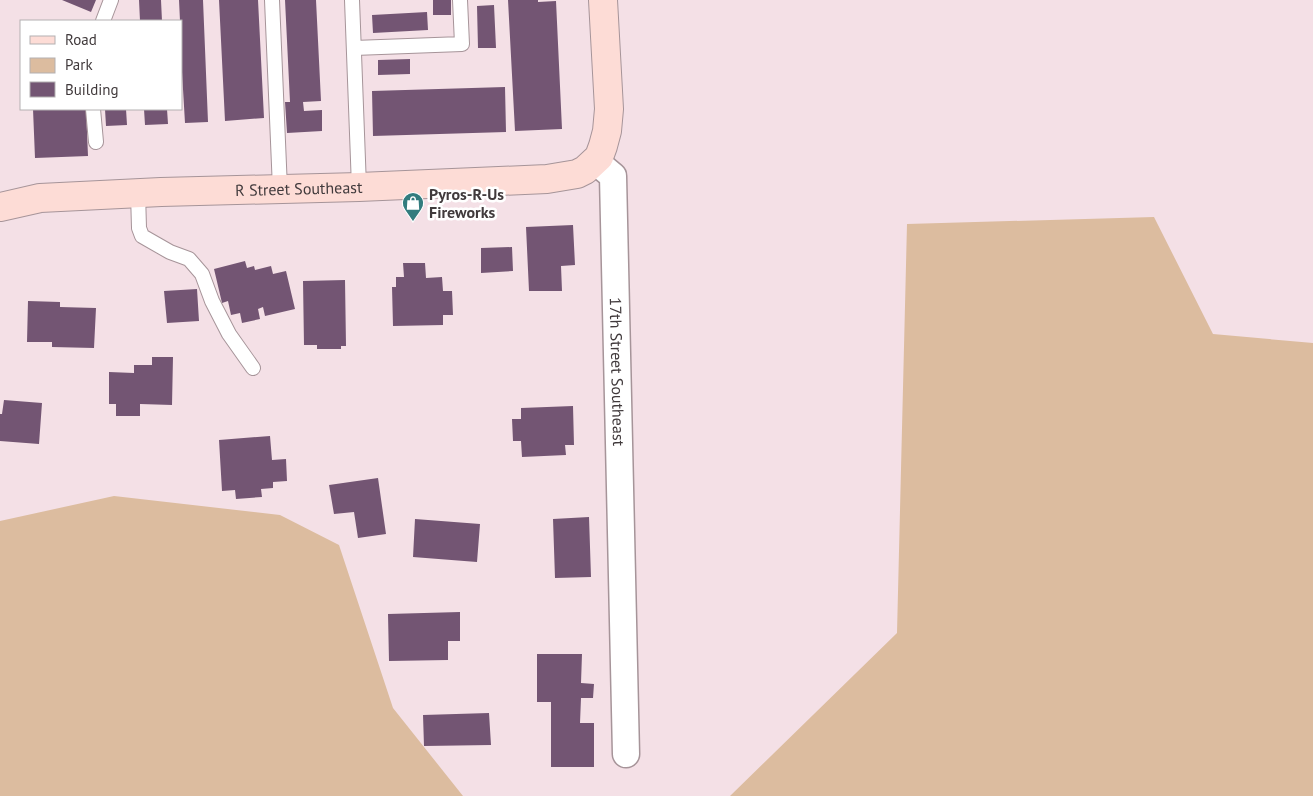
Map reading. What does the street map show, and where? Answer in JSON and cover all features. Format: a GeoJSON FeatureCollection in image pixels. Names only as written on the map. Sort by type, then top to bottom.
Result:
{"type":"FeatureCollection","features":[{"type":"Feature","properties":{"kind":"street"},"geometry":{"type":"LineString","coordinates":[[595,162],[599,157],[607,131],[609,109],[603,0]]}},
{"type":"Feature","properties":{"kind":"street","name":"R Street Southeast"},"geometry":{"type":"LineString","coordinates":[[0,207],[40,198],[547,179],[577,174],[595,162]]}},
{"type":"Feature","properties":{"kind":"street","name":"17th Street Southeast"},"geometry":{"type":"LineString","coordinates":[[595,162],[612,176],[626,754]]}},
{"type":"Feature","properties":{"kind":"lane"},"geometry":{"type":"LineString","coordinates":[[103,20],[111,0]]}},
{"type":"Feature","properties":{"kind":"lane"},"geometry":{"type":"LineString","coordinates":[[272,0],[280,189]]}},
{"type":"Feature","properties":{"kind":"lane"},"geometry":{"type":"LineString","coordinates":[[352,0],[359,187]]}},
{"type":"Feature","properties":{"kind":"lane"},"geometry":{"type":"LineString","coordinates":[[354,48],[462,44],[460,0]]}},
{"type":"Feature","properties":{"kind":"lane"},"geometry":{"type":"LineString","coordinates":[[93,110],[96,142]]}},
{"type":"Feature","properties":{"kind":"lane"},"geometry":{"type":"LineString","coordinates":[[138,193],[139,228],[142,236],[170,252],[188,259],[202,274],[212,301],[229,334],[253,368]]}},
{"type":"Feature","properties":{"kind":"green space"},"geometry":{"type":"Polygon","coordinates":[[[1154,217],[1213,334],[1313,343],[1313,796],[730,796],[897,633],[907,224],[1154,217]]]}},
{"type":"Feature","properties":{"kind":"green space"},"geometry":{"type":"Polygon","coordinates":[[[114,496],[280,515],[339,545],[393,708],[463,796],[0,796],[0,521],[114,496]]]}},
{"type":"Feature","properties":{"kind":"building"},"geometry":{"type":"Polygon","coordinates":[[[62,0],[96,0],[91,12],[62,0]]]}},
{"type":"Feature","properties":{"kind":"building"},"geometry":{"type":"Polygon","coordinates":[[[139,0],[161,0],[162,20],[140,20],[139,0]]]}},
{"type":"Feature","properties":{"kind":"building"},"geometry":{"type":"Polygon","coordinates":[[[179,0],[203,0],[208,122],[185,123],[182,72],[182,20],[180,20],[179,0]]]}},
{"type":"Feature","properties":{"kind":"building"},"geometry":{"type":"Polygon","coordinates":[[[219,0],[258,0],[264,118],[225,121],[219,0]]]}},
{"type":"Feature","properties":{"kind":"building"},"geometry":{"type":"Polygon","coordinates":[[[285,0],[316,0],[321,101],[303,102],[304,111],[322,110],[322,131],[287,133],[285,102],[290,102],[285,0]]]}},
{"type":"Feature","properties":{"kind":"building"},"geometry":{"type":"Polygon","coordinates":[[[433,0],[451,0],[451,15],[433,15],[433,0]]]}},
{"type":"Feature","properties":{"kind":"building"},"geometry":{"type":"Polygon","coordinates":[[[508,0],[556,1],[562,129],[515,131],[508,0]]]}},
{"type":"Feature","properties":{"kind":"building"},"geometry":{"type":"Polygon","coordinates":[[[494,5],[496,48],[478,48],[477,6],[494,5]]]}},
{"type":"Feature","properties":{"kind":"building"},"geometry":{"type":"Polygon","coordinates":[[[427,12],[428,30],[373,33],[372,15],[427,12]]]}},
{"type":"Feature","properties":{"kind":"building"},"geometry":{"type":"Polygon","coordinates":[[[410,59],[410,74],[378,75],[378,60],[410,59]]]}},
{"type":"Feature","properties":{"kind":"building"},"geometry":{"type":"Polygon","coordinates":[[[505,87],[506,132],[373,136],[372,91],[505,87]]]}},
{"type":"Feature","properties":{"kind":"building"},"geometry":{"type":"Polygon","coordinates":[[[33,110],[86,110],[88,156],[35,158],[33,110]]]}},
{"type":"Feature","properties":{"kind":"building"},"geometry":{"type":"Polygon","coordinates":[[[105,110],[126,110],[127,125],[106,126],[105,110]]]}},
{"type":"Feature","properties":{"kind":"building"},"geometry":{"type":"Polygon","coordinates":[[[144,110],[167,110],[168,124],[145,125],[144,110]]]}},
{"type":"Feature","properties":{"kind":"building"},"geometry":{"type":"Polygon","coordinates":[[[573,225],[575,265],[561,266],[562,291],[529,291],[526,227],[573,225]]]}},
{"type":"Feature","properties":{"kind":"building"},"geometry":{"type":"Polygon","coordinates":[[[512,247],[513,271],[481,273],[481,248],[512,247]]]}},
{"type":"Feature","properties":{"kind":"building"},"geometry":{"type":"Polygon","coordinates":[[[245,261],[247,268],[254,266],[255,270],[271,266],[273,274],[286,271],[295,309],[265,316],[263,307],[258,309],[260,319],[242,323],[240,313],[231,315],[228,301],[222,303],[214,269],[245,261]]]}},
{"type":"Feature","properties":{"kind":"building"},"geometry":{"type":"Polygon","coordinates":[[[403,263],[425,263],[426,278],[442,277],[443,291],[452,291],[453,315],[443,315],[443,325],[393,326],[392,287],[396,287],[396,277],[404,277],[403,263]]]}},
{"type":"Feature","properties":{"kind":"building"},"geometry":{"type":"Polygon","coordinates":[[[345,280],[346,346],[341,346],[341,349],[317,349],[317,345],[304,345],[303,281],[345,280]]]}},
{"type":"Feature","properties":{"kind":"building"},"geometry":{"type":"Polygon","coordinates":[[[197,289],[199,321],[167,323],[164,291],[197,289]]]}},
{"type":"Feature","properties":{"kind":"building"},"geometry":{"type":"Polygon","coordinates":[[[28,301],[60,302],[60,307],[96,308],[94,348],[52,347],[52,342],[27,342],[28,301]]]}},
{"type":"Feature","properties":{"kind":"building"},"geometry":{"type":"Polygon","coordinates":[[[152,357],[173,357],[172,405],[140,404],[140,416],[116,416],[116,404],[109,404],[109,372],[134,373],[134,365],[152,365],[152,357]]]}},
{"type":"Feature","properties":{"kind":"building"},"geometry":{"type":"Polygon","coordinates":[[[4,400],[42,403],[39,444],[0,441],[0,414],[2,414],[4,400]]]}},
{"type":"Feature","properties":{"kind":"building"},"geometry":{"type":"Polygon","coordinates":[[[573,406],[574,445],[565,445],[566,455],[522,457],[521,441],[513,441],[512,419],[521,419],[521,408],[573,406]]]}},
{"type":"Feature","properties":{"kind":"building"},"geometry":{"type":"Polygon","coordinates":[[[270,436],[272,460],[286,459],[287,481],[273,482],[273,488],[261,489],[262,497],[236,499],[235,490],[222,491],[219,440],[270,436]]]}},
{"type":"Feature","properties":{"kind":"building"},"geometry":{"type":"Polygon","coordinates":[[[378,478],[386,534],[358,538],[354,512],[334,514],[329,485],[378,478]]]}},
{"type":"Feature","properties":{"kind":"building"},"geometry":{"type":"Polygon","coordinates":[[[589,517],[591,577],[555,578],[553,519],[589,517]]]}},
{"type":"Feature","properties":{"kind":"building"},"geometry":{"type":"Polygon","coordinates":[[[415,519],[480,524],[477,562],[413,557],[415,519]]]}},
{"type":"Feature","properties":{"kind":"building"},"geometry":{"type":"Polygon","coordinates":[[[460,612],[460,641],[448,641],[448,660],[389,661],[388,614],[460,612]]]}},
{"type":"Feature","properties":{"kind":"building"},"geometry":{"type":"Polygon","coordinates":[[[537,654],[582,654],[581,683],[594,684],[593,698],[581,698],[580,723],[594,723],[594,767],[551,767],[551,702],[537,702],[537,654]]]}},
{"type":"Feature","properties":{"kind":"building"},"geometry":{"type":"Polygon","coordinates":[[[489,713],[491,745],[424,746],[423,715],[489,713]]]}},
{"type":"Feature","properties":{"kind":"place","name":"Pyros-R-Us Fireworks"},"geometry":{"type":"Point","coordinates":[413,222]}}]}
